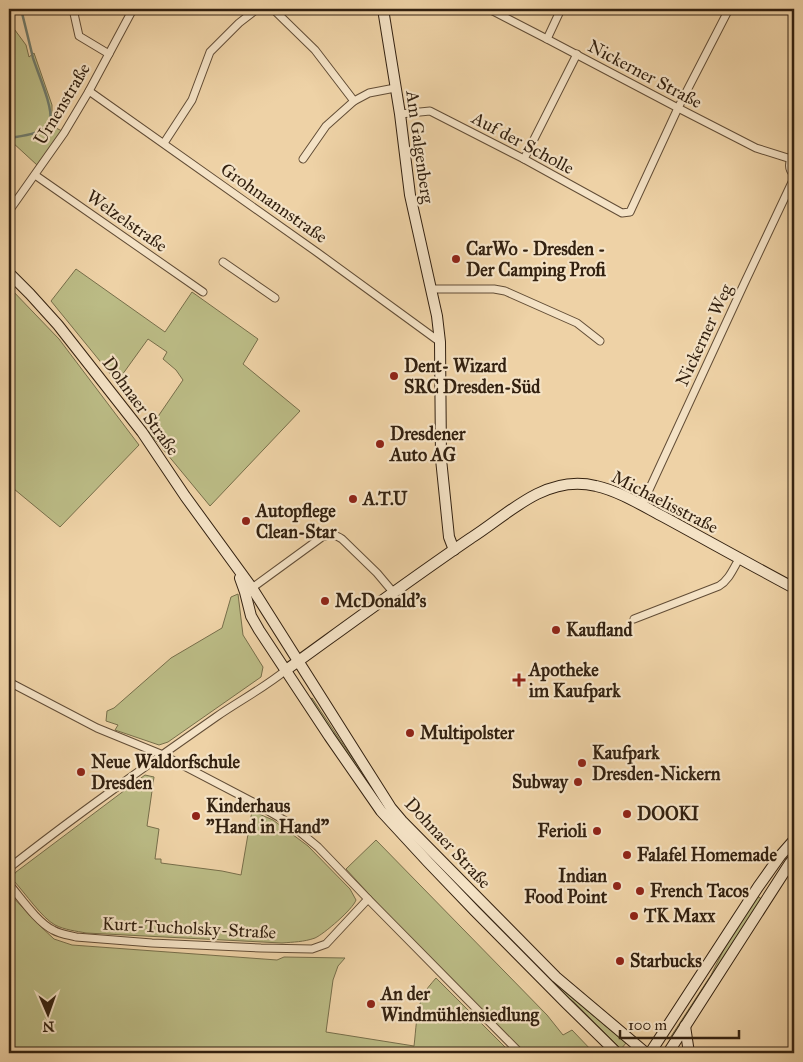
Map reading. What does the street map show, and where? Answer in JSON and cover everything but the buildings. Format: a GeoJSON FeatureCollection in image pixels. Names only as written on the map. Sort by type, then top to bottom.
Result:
{"type":"FeatureCollection","features":[{"type":"Feature","properties":{"kind":"main road","name":"Am Galgenberg"},"geometry":{"type":"LineString","coordinates":[[383,9],[400,114],[410,195],[431,289],[440,342],[441,460],[449,536],[454,550]]}},
{"type":"Feature","properties":{"kind":"main road","name":"Dohnaer Straße"},"geometry":{"type":"LineString","coordinates":[[9,273],[58,325],[142,432],[185,496],[252,588],[402,821],[556,977],[646,1053]]}},
{"type":"Feature","properties":{"kind":"main road","name":"Michaelisstraße"},"geometry":{"type":"LineString","coordinates":[[286,670],[522,502],[555,487],[567,484],[582,483],[610,490],[642,505],[794,588]]}},
{"type":"Feature","properties":{"kind":"main road","name":"Dohnaer Straße"},"geometry":{"type":"LineString","coordinates":[[236,568],[246,592],[251,616],[259,630],[338,750],[387,818],[547,984],[617,1053]]}},
{"type":"Feature","properties":{"kind":"main road"},"geometry":{"type":"LineString","coordinates":[[650,1053],[758,887],[794,840]]}},
{"type":"Feature","properties":{"kind":"main road"},"geometry":{"type":"LineString","coordinates":[[668,1053],[794,858]]}},
{"type":"Feature","properties":{"kind":"main road"},"geometry":{"type":"LineString","coordinates":[[685,1026],[689,1053]]}},
{"type":"Feature","properties":{"kind":"street"},"geometry":{"type":"LineString","coordinates":[[73,9],[79,36],[109,54]]}},
{"type":"Feature","properties":{"kind":"street","name":"Urnenstraße"},"geometry":{"type":"LineString","coordinates":[[9,211],[64,133],[133,9]]}},
{"type":"Feature","properties":{"kind":"street"},"geometry":{"type":"LineString","coordinates":[[164,143],[192,100],[210,52],[239,23],[257,9]]}},
{"type":"Feature","properties":{"kind":"street"},"geometry":{"type":"LineString","coordinates":[[273,9],[315,50],[354,101]]}},
{"type":"Feature","properties":{"kind":"street","name":"Nickerner Straße"},"geometry":{"type":"LineString","coordinates":[[489,9],[756,148],[793,157]]}},
{"type":"Feature","properties":{"kind":"street"},"geometry":{"type":"LineString","coordinates":[[547,39],[561,9]]}},
{"type":"Feature","properties":{"kind":"street"},"geometry":{"type":"LineString","coordinates":[[678,108],[729,9]]}},
{"type":"Feature","properties":{"kind":"street"},"geometry":{"type":"LineString","coordinates":[[524,159],[577,54]]}},
{"type":"Feature","properties":{"kind":"street"},"geometry":{"type":"LineString","coordinates":[[303,159],[326,126],[354,101],[369,93],[395,88]]}},
{"type":"Feature","properties":{"kind":"street","name":"Grohmannstraße"},"geometry":{"type":"LineString","coordinates":[[89,91],[440,342]]}},
{"type":"Feature","properties":{"kind":"street","name":"Auf der Scholle"},"geometry":{"type":"LineString","coordinates":[[400,114],[430,111],[524,159],[622,214],[630,212],[678,108]]}},
{"type":"Feature","properties":{"kind":"street","name":"Nickerner Weg"},"geometry":{"type":"LineString","coordinates":[[642,505],[794,177],[789,168],[793,157]]}},
{"type":"Feature","properties":{"kind":"street","name":"Welzelstraße"},"geometry":{"type":"LineString","coordinates":[[35,176],[202,292]]}},
{"type":"Feature","properties":{"kind":"street"},"geometry":{"type":"LineString","coordinates":[[223,262],[275,298]]}},
{"type":"Feature","properties":{"kind":"street"},"geometry":{"type":"LineString","coordinates":[[431,289],[494,289],[505,292],[577,323],[600,341]]}},
{"type":"Feature","properties":{"kind":"street"},"geometry":{"type":"LineString","coordinates":[[252,588],[322,537],[332,534],[342,540],[377,573],[393,592]]}},
{"type":"Feature","properties":{"kind":"street"},"geometry":{"type":"LineString","coordinates":[[634,619],[720,586],[728,578],[739,559]]}},
{"type":"Feature","properties":{"kind":"street"},"geometry":{"type":"LineString","coordinates":[[9,868],[163,755],[286,670]]}},
{"type":"Feature","properties":{"kind":"street"},"geometry":{"type":"LineString","coordinates":[[9,682],[97,728],[163,755],[252,801],[289,823],[318,847],[520,1053]]}},
{"type":"Feature","properties":{"kind":"street","name":"Kurt-Tucholsky-Straße"},"geometry":{"type":"LineString","coordinates":[[9,884],[43,923],[54,931],[64,934],[76,937],[143,942],[261,948],[312,949],[326,944],[368,899]]}},
{"type":"Feature","properties":{"kind":"green space"},"geometry":{"type":"Polygon","coordinates":[[[9,22],[26,45],[29,57],[34,53],[52,105],[52,126],[62,131],[37,165],[12,142],[9,142],[9,22]]]}},
{"type":"Feature","properties":{"kind":"green space"},"geometry":{"type":"Polygon","coordinates":[[[76,269],[165,332],[192,292],[258,339],[243,364],[300,411],[210,506],[148,431],[183,380],[176,370],[163,359],[167,352],[148,339],[117,382],[51,301],[76,269]]]}},
{"type":"Feature","properties":{"kind":"green space"},"geometry":{"type":"Polygon","coordinates":[[[9,287],[59,339],[139,445],[60,527],[14,489],[9,487],[9,287]]]}},
{"type":"Feature","properties":{"kind":"green space"},"geometry":{"type":"Polygon","coordinates":[[[238,594],[243,635],[263,667],[261,677],[168,742],[159,745],[115,730],[118,725],[106,721],[107,711],[114,708],[171,658],[222,628],[231,597],[238,594]]]}},
{"type":"Feature","properties":{"kind":"green space"},"geometry":{"type":"Polygon","coordinates":[[[312,698],[398,823],[535,964],[558,986],[626,1043],[621,1049],[574,1002],[556,988],[397,825],[375,798],[309,700],[312,698]]]}},
{"type":"Feature","properties":{"kind":"green space"},"geometry":{"type":"Polygon","coordinates":[[[145,775],[154,777],[147,826],[159,829],[155,859],[161,859],[161,863],[241,875],[252,811],[273,820],[308,846],[350,889],[356,900],[354,904],[338,921],[315,938],[282,943],[86,933],[67,929],[50,922],[14,881],[13,876],[145,775]]]}},
{"type":"Feature","properties":{"kind":"green space"},"geometry":{"type":"Polygon","coordinates":[[[376,840],[547,1015],[563,1035],[572,1030],[594,1053],[524,1053],[346,869],[376,840]]]}},
{"type":"Feature","properties":{"kind":"green space"},"geometry":{"type":"Polygon","coordinates":[[[9,893],[54,939],[72,945],[277,960],[284,957],[345,958],[338,966],[333,980],[326,1032],[414,1046],[420,1004],[428,987],[436,978],[511,1053],[287,1053],[282,1051],[271,1053],[9,1053],[9,893]]]}},
{"type":"Feature","properties":{"kind":"green space"},"geometry":{"type":"Polygon","coordinates":[[[757,896],[763,900],[672,1039],[670,1038],[711,975],[725,947],[757,896]]]}},
{"type":"Feature","properties":{"kind":"waterway"},"geometry":{"type":"LineString","coordinates":[[9,138],[38,132],[48,125],[51,115],[33,58],[21,9]]}},
{"type":"Feature","properties":{"kind":"place","name":"CarWo - Dresden - Der Camping Profi"},"geometry":{"type":"Point","coordinates":[456,259]}},
{"type":"Feature","properties":{"kind":"place","name":"Dent- Wizard SRC Dresden-Süd"},"geometry":{"type":"Point","coordinates":[394,376]}},
{"type":"Feature","properties":{"kind":"place","name":"Dresdener Auto AG"},"geometry":{"type":"Point","coordinates":[380,444]}},
{"type":"Feature","properties":{"kind":"place","name":"A.T.U"},"geometry":{"type":"Point","coordinates":[353,499]}},
{"type":"Feature","properties":{"kind":"place","name":"Autopflege Clean-Star"},"geometry":{"type":"Point","coordinates":[246,521]}},
{"type":"Feature","properties":{"kind":"place","name":"McDonald's"},"geometry":{"type":"Point","coordinates":[325,601]}},
{"type":"Feature","properties":{"kind":"place","name":"Kaufland"},"geometry":{"type":"Point","coordinates":[556,630]}},
{"type":"Feature","properties":{"kind":"place","name":"Apotheke im Kaufpark"},"geometry":{"type":"Point","coordinates":[519,680]}},
{"type":"Feature","properties":{"kind":"place","name":"Multipolster"},"geometry":{"type":"Point","coordinates":[410,733]}},
{"type":"Feature","properties":{"kind":"place","name":"Kaufpark Dresden-Nickern"},"geometry":{"type":"Point","coordinates":[582,763]}},
{"type":"Feature","properties":{"kind":"place","name":"Neue Waldorfschule Dresden"},"geometry":{"type":"Point","coordinates":[81,772]}},
{"type":"Feature","properties":{"kind":"place","name":"Subway"},"geometry":{"type":"Point","coordinates":[578,782]}},
{"type":"Feature","properties":{"kind":"place","name":"DOOKI"},"geometry":{"type":"Point","coordinates":[627,814]}},
{"type":"Feature","properties":{"kind":"place","name":"Kinderhaus \"Hand in Hand\""},"geometry":{"type":"Point","coordinates":[196,816]}},
{"type":"Feature","properties":{"kind":"place","name":"Ferioli"},"geometry":{"type":"Point","coordinates":[597,831]}},
{"type":"Feature","properties":{"kind":"place","name":"Falafel Homemade"},"geometry":{"type":"Point","coordinates":[627,855]}},
{"type":"Feature","properties":{"kind":"place","name":"Indian Food Point"},"geometry":{"type":"Point","coordinates":[617,886]}},
{"type":"Feature","properties":{"kind":"place","name":"French Tacos"},"geometry":{"type":"Point","coordinates":[640,891]}},
{"type":"Feature","properties":{"kind":"place","name":"TK Maxx"},"geometry":{"type":"Point","coordinates":[634,916]}},
{"type":"Feature","properties":{"kind":"place","name":"Starbucks"},"geometry":{"type":"Point","coordinates":[620,961]}},
{"type":"Feature","properties":{"kind":"place","name":"An der Windmühlensiedlung"},"geometry":{"type":"Point","coordinates":[371,1004]}}]}
